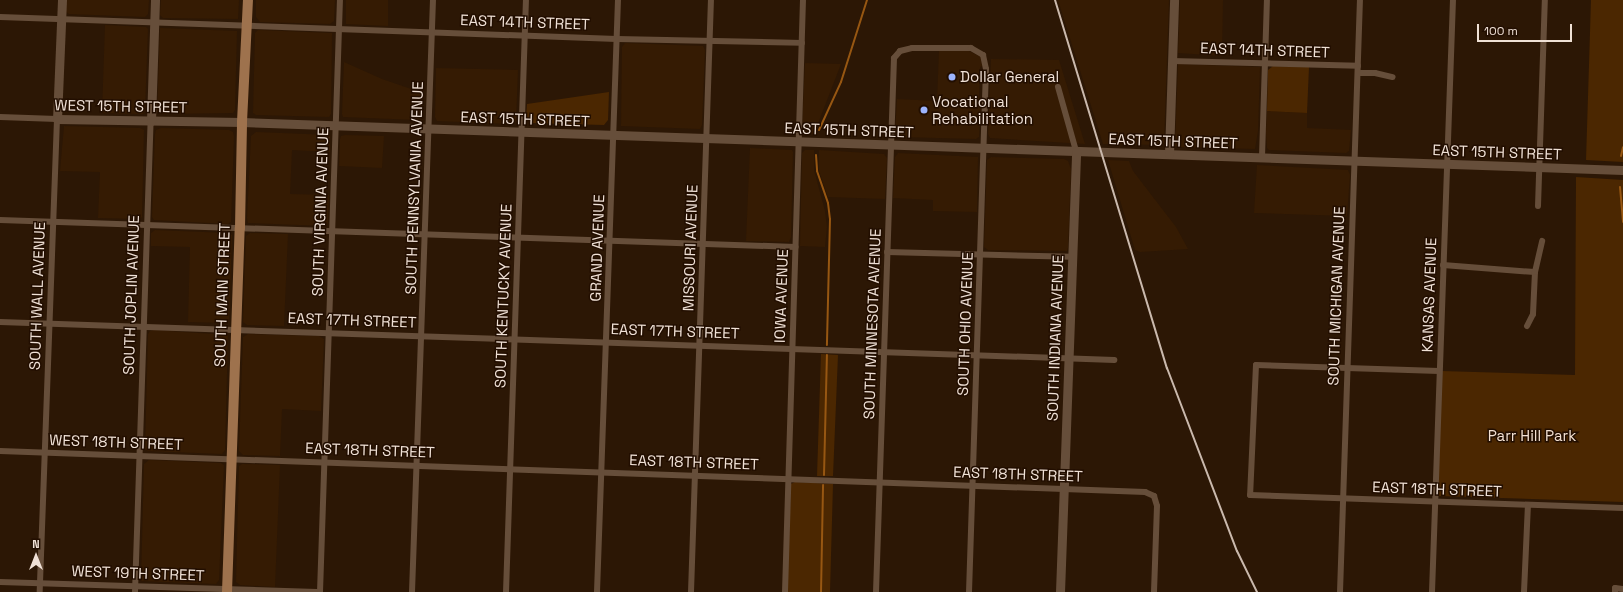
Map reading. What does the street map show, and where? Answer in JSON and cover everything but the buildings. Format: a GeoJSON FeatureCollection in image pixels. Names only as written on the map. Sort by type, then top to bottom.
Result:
{"type":"FeatureCollection","features":[{"type":"Feature","properties":{"kind":"main road","name":"SOUTH WALL AVENUE"},"geometry":{"type":"LineString","coordinates":[[57,119],[62,0]]}},
{"type":"Feature","properties":{"kind":"main road","name":"SOUTH JOPLIN AVENUE"},"geometry":{"type":"LineString","coordinates":[[151,121],[155,0]]}},
{"type":"Feature","properties":{"kind":"main road","name":"SOUTH MAIN STREET"},"geometry":{"type":"LineString","coordinates":[[227,591],[240,228],[242,122],[248,0]]}},
{"type":"Feature","properties":{"kind":"main road"},"geometry":{"type":"LineString","coordinates":[[1169,154],[1174,0]]}},
{"type":"Feature","properties":{"kind":"main road","name":"WEST 15TH STREET"},"geometry":{"type":"LineString","coordinates":[[57,119],[242,122]]}},
{"type":"Feature","properties":{"kind":"main road","name":"EAST 15TH STREET"},"geometry":{"type":"LineString","coordinates":[[242,122],[1623,170]]}},
{"type":"Feature","properties":{"kind":"main road","name":"SOUTH INDIANA AVENUE"},"geometry":{"type":"LineString","coordinates":[[1060,592],[1076,151]]}},
{"type":"Feature","properties":{"kind":"street","name":"SOUTH VIRGINIA AVENUE"},"geometry":{"type":"LineString","coordinates":[[320,592],[340,0]]}},
{"type":"Feature","properties":{"kind":"street","name":"SOUTH PENNSYLVANIA AVENUE"},"geometry":{"type":"LineString","coordinates":[[412,592],[433,0]]}},
{"type":"Feature","properties":{"kind":"street","name":"SOUTH KENTUCKY AVENUE"},"geometry":{"type":"LineString","coordinates":[[506,592],[526,0]]}},
{"type":"Feature","properties":{"kind":"street","name":"GRAND AVENUE"},"geometry":{"type":"LineString","coordinates":[[597,592],[618,0]]}},
{"type":"Feature","properties":{"kind":"street","name":"MISSOURI AVENUE"},"geometry":{"type":"LineString","coordinates":[[691,592],[711,0]]}},
{"type":"Feature","properties":{"kind":"street","name":"IOWA AVENUE"},"geometry":{"type":"LineString","coordinates":[[785,592],[787,479],[796,247],[803,0]]}},
{"type":"Feature","properties":{"kind":"street"},"geometry":{"type":"LineString","coordinates":[[1262,157],[1267,0]]}},
{"type":"Feature","properties":{"kind":"street","name":"SOUTH MICHIGAN AVENUE"},"geometry":{"type":"LineString","coordinates":[[1340,592],[1360,0]]}},
{"type":"Feature","properties":{"kind":"street","name":"KANSAS AVENUE"},"geometry":{"type":"LineString","coordinates":[[1432,592],[1453,0]]}},
{"type":"Feature","properties":{"kind":"street"},"geometry":{"type":"LineString","coordinates":[[1538,206],[1545,0]]}},
{"type":"Feature","properties":{"kind":"street","name":"EAST 14TH STREET"},"geometry":{"type":"LineString","coordinates":[[0,17],[617,39],[802,43]]}},
{"type":"Feature","properties":{"kind":"street","name":"SOUTH MINNESOTA AVENUE"},"geometry":{"type":"LineString","coordinates":[[876,592],[894,58],[900,51],[912,48],[971,48],[979,51],[985,58]]}},
{"type":"Feature","properties":{"kind":"street","name":"SOUTH OHIO AVENUE"},"geometry":{"type":"LineString","coordinates":[[969,592],[984,148],[985,58]]}},
{"type":"Feature","properties":{"kind":"street","name":"EAST 14TH STREET"},"geometry":{"type":"LineString","coordinates":[[1172,61],[1358,66]]}},
{"type":"Feature","properties":{"kind":"street"},"geometry":{"type":"LineString","coordinates":[[1358,73],[1376,73],[1393,77]]}},
{"type":"Feature","properties":{"kind":"street","name":"SOUTH INDIANA AVENUE"},"geometry":{"type":"LineString","coordinates":[[1058,88],[1076,151]]}},
{"type":"Feature","properties":{"kind":"street","name":"WEST 15TH STREET"},"geometry":{"type":"LineString","coordinates":[[0,117],[57,119]]}},
{"type":"Feature","properties":{"kind":"street","name":"SOUTH WALL AVENUE"},"geometry":{"type":"LineString","coordinates":[[40,592],[57,119]]}},
{"type":"Feature","properties":{"kind":"street","name":"SOUTH JOPLIN AVENUE"},"geometry":{"type":"LineString","coordinates":[[135,589],[151,121]]}},
{"type":"Feature","properties":{"kind":"street"},"geometry":{"type":"LineString","coordinates":[[0,220],[796,247]]}},
{"type":"Feature","properties":{"kind":"street"},"geometry":{"type":"LineString","coordinates":[[1527,326],[1533,314],[1534,272],[1542,241]]}},
{"type":"Feature","properties":{"kind":"street"},"geometry":{"type":"LineString","coordinates":[[887,252],[1072,257]]}},
{"type":"Feature","properties":{"kind":"street"},"geometry":{"type":"LineString","coordinates":[[1443,265],[1534,272]]}},
{"type":"Feature","properties":{"kind":"street","name":"EAST 17TH STREET"},"geometry":{"type":"LineString","coordinates":[[0,322],[515,338],[1114,360]]}},
{"type":"Feature","properties":{"kind":"street","name":"EAST 18TH STREET"},"geometry":{"type":"LineString","coordinates":[[1347,368],[1256,365],[1250,495],[1623,508]]}},
{"type":"Feature","properties":{"kind":"street"},"geometry":{"type":"LineString","coordinates":[[1347,368],[1439,371]]}},
{"type":"Feature","properties":{"kind":"street","name":"WEST 18TH STREET"},"geometry":{"type":"LineString","coordinates":[[0,451],[232,459]]}},
{"type":"Feature","properties":{"kind":"street","name":"EAST 18TH STREET"},"geometry":{"type":"LineString","coordinates":[[232,459],[1145,492],[1154,496],[1157,506],[1154,592]]}},
{"type":"Feature","properties":{"kind":"street"},"geometry":{"type":"LineString","coordinates":[[1524,592],[1528,505]]}},
{"type":"Feature","properties":{"kind":"street","name":"WEST 19TH STREET"},"geometry":{"type":"LineString","coordinates":[[0,582],[135,589],[317,592]]}},
{"type":"Feature","properties":{"kind":"street"},"geometry":{"type":"LineString","coordinates":[[1615,592],[1615,588],[1623,589]]}},
{"type":"Feature","properties":{"kind":"shaded area"},"geometry":{"type":"Polygon","coordinates":[[[66,0],[149,0],[148,14],[145,17],[69,14],[66,12],[66,0]]]}},
{"type":"Feature","properties":{"kind":"shaded area"},"geometry":{"type":"Polygon","coordinates":[[[161,0],[239,0],[238,19],[163,18],[160,15],[161,0]]]}},
{"type":"Feature","properties":{"kind":"shaded area"},"geometry":{"type":"Polygon","coordinates":[[[256,0],[335,0],[334,21],[330,24],[260,22],[256,17],[256,0]]]}},
{"type":"Feature","properties":{"kind":"shaded area"},"geometry":{"type":"Polygon","coordinates":[[[346,0],[388,0],[388,26],[346,24],[346,0]]]}},
{"type":"Feature","properties":{"kind":"shaded area"},"geometry":{"type":"Polygon","coordinates":[[[1058,0],[1169,0],[1164,143],[1162,145],[1103,144],[1058,0]]]}},
{"type":"Feature","properties":{"kind":"shaded area"},"geometry":{"type":"Polygon","coordinates":[[[1180,0],[1223,0],[1222,56],[1178,53],[1180,0]]]}},
{"type":"Feature","properties":{"kind":"shaded area"},"geometry":{"type":"Polygon","coordinates":[[[105,25],[146,27],[148,29],[145,110],[143,114],[102,113],[105,25]]]}},
{"type":"Feature","properties":{"kind":"shaded area"},"geometry":{"type":"Polygon","coordinates":[[[160,28],[237,31],[235,110],[233,113],[160,114],[157,112],[160,28]]]}},
{"type":"Feature","properties":{"kind":"shaded area"},"geometry":{"type":"Polygon","coordinates":[[[258,30],[332,33],[331,114],[329,117],[256,115],[253,113],[255,33],[258,30]]]}},
{"type":"Feature","properties":{"kind":"shaded area"},"geometry":{"type":"Polygon","coordinates":[[[625,43],[703,46],[705,50],[702,125],[700,129],[621,126],[622,47],[625,43]]]}},
{"type":"Feature","properties":{"kind":"shaded area"},"geometry":{"type":"Polygon","coordinates":[[[939,50],[969,51],[981,57],[982,66],[980,67],[979,99],[981,102],[979,137],[976,139],[899,137],[895,134],[897,99],[937,101],[939,50]]]}},
{"type":"Feature","properties":{"kind":"shaded area"},"geometry":{"type":"Polygon","coordinates":[[[991,59],[1059,60],[1085,144],[990,138],[988,134],[991,59]]]}},
{"type":"Feature","properties":{"kind":"shaded area"},"geometry":{"type":"Polygon","coordinates":[[[344,62],[382,79],[423,93],[421,118],[417,120],[343,117],[344,62]]]}},
{"type":"Feature","properties":{"kind":"shaded area"},"geometry":{"type":"Polygon","coordinates":[[[805,63],[841,64],[814,134],[804,133],[802,128],[805,63]]]}},
{"type":"Feature","properties":{"kind":"shaded area"},"geometry":{"type":"Polygon","coordinates":[[[1178,64],[1260,67],[1258,131],[1255,149],[1175,146],[1178,64]]]}},
{"type":"Feature","properties":{"kind":"shaded area"},"geometry":{"type":"Polygon","coordinates":[[[436,68],[518,70],[516,121],[512,124],[437,121],[435,117],[436,68]]]}},
{"type":"Feature","properties":{"kind":"shaded area"},"geometry":{"type":"Polygon","coordinates":[[[1267,111],[1307,113],[1307,128],[1351,130],[1349,151],[1346,153],[1269,150],[1267,148],[1266,132],[1267,111]]]}},
{"type":"Feature","properties":{"kind":"shaded area"},"geometry":{"type":"Polygon","coordinates":[[[64,126],[140,128],[144,130],[142,217],[140,219],[98,218],[100,172],[60,171],[64,126]]]}},
{"type":"Feature","properties":{"kind":"shaded area"},"geometry":{"type":"Polygon","coordinates":[[[161,128],[229,130],[233,132],[231,222],[228,224],[154,220],[152,217],[155,134],[156,130],[161,128]]]}},
{"type":"Feature","properties":{"kind":"shaded area"},"geometry":{"type":"Polygon","coordinates":[[[256,132],[330,135],[330,152],[292,150],[290,194],[329,195],[328,223],[326,226],[248,223],[251,136],[256,132]]]}},
{"type":"Feature","properties":{"kind":"shaded area"},"geometry":{"type":"Polygon","coordinates":[[[341,136],[384,136],[382,168],[339,166],[340,139],[341,136]]]}},
{"type":"Feature","properties":{"kind":"shaded area"},"geometry":{"type":"Polygon","coordinates":[[[750,148],[792,150],[793,152],[791,237],[789,242],[746,241],[750,148]]]}},
{"type":"Feature","properties":{"kind":"shaded area"},"geometry":{"type":"Polygon","coordinates":[[[805,150],[814,150],[814,170],[825,211],[827,227],[825,247],[800,246],[802,153],[805,150]]]}},
{"type":"Feature","properties":{"kind":"shaded area"},"geometry":{"type":"Polygon","coordinates":[[[819,150],[884,154],[887,158],[885,199],[828,197],[819,171],[819,150]]]}},
{"type":"Feature","properties":{"kind":"shaded area"},"geometry":{"type":"Polygon","coordinates":[[[898,153],[978,157],[977,212],[933,211],[933,200],[893,198],[895,157],[898,153]]]}},
{"type":"Feature","properties":{"kind":"shaded area"},"geometry":{"type":"Polygon","coordinates":[[[991,157],[1064,159],[1068,161],[1071,169],[1067,251],[988,250],[984,247],[987,160],[991,157]]]}},
{"type":"Feature","properties":{"kind":"shaded area"},"geometry":{"type":"Polygon","coordinates":[[[1108,160],[1129,161],[1133,171],[1176,227],[1188,249],[1140,252],[1135,250],[1108,160]]]}},
{"type":"Feature","properties":{"kind":"shaded area"},"geometry":{"type":"Polygon","coordinates":[[[1257,165],[1348,170],[1350,175],[1347,216],[1254,213],[1257,165]]]}},
{"type":"Feature","properties":{"kind":"shaded area"},"geometry":{"type":"Polygon","coordinates":[[[155,230],[228,233],[232,235],[229,319],[227,323],[188,322],[190,247],[151,246],[151,233],[155,230]]]}},
{"type":"Feature","properties":{"kind":"shaded area"},"geometry":{"type":"Polygon","coordinates":[[[250,233],[288,234],[284,326],[247,325],[243,322],[246,236],[250,233]]]}},
{"type":"Feature","properties":{"kind":"shaded area"},"geometry":{"type":"Polygon","coordinates":[[[154,330],[228,335],[225,450],[222,454],[148,451],[145,449],[148,334],[150,331],[154,330]]]}},
{"type":"Feature","properties":{"kind":"shaded area"},"geometry":{"type":"Polygon","coordinates":[[[248,334],[319,336],[324,339],[321,411],[282,409],[280,456],[243,455],[239,451],[243,337],[248,334]]]}},
{"type":"Feature","properties":{"kind":"shaded area"},"geometry":{"type":"Polygon","coordinates":[[[149,460],[221,463],[224,465],[219,580],[216,584],[141,581],[144,464],[149,460]]]}},
{"type":"Feature","properties":{"kind":"shaded area"},"geometry":{"type":"Polygon","coordinates":[[[242,464],[280,465],[275,587],[240,585],[236,582],[239,466],[242,464]]]}},
{"type":"Feature","properties":{"kind":"green space"},"geometry":{"type":"Polygon","coordinates":[[[1591,0],[1623,0],[1623,162],[1586,160],[1591,0]]]}},
{"type":"Feature","properties":{"kind":"green space"},"geometry":{"type":"Polygon","coordinates":[[[1273,66],[1309,67],[1307,113],[1267,111],[1268,70],[1273,66]]]}},
{"type":"Feature","properties":{"kind":"green space"},"geometry":{"type":"Polygon","coordinates":[[[609,92],[608,120],[604,125],[530,123],[530,120],[526,120],[527,104],[609,92]]]}},
{"type":"Feature","properties":{"kind":"green space","name":"Parr Hill Park"},"geometry":{"type":"Polygon","coordinates":[[[1576,177],[1623,180],[1623,502],[1438,496],[1441,371],[1575,375],[1576,177]]]}},
{"type":"Feature","properties":{"kind":"green space"},"geometry":{"type":"Polygon","coordinates":[[[821,354],[838,355],[833,476],[817,476],[821,354]]]}},
{"type":"Feature","properties":{"kind":"green space"},"geometry":{"type":"Polygon","coordinates":[[[795,482],[833,484],[830,592],[787,592],[791,484],[795,482]]]}},
{"type":"Feature","properties":{"kind":"waterway"},"geometry":{"type":"LineString","coordinates":[[819,130],[841,82],[867,0]]}},
{"type":"Feature","properties":{"kind":"waterway"},"geometry":{"type":"LineString","coordinates":[[1621,156],[1623,147]]}},
{"type":"Feature","properties":{"kind":"waterway"},"geometry":{"type":"LineString","coordinates":[[816,155],[817,171],[828,203],[830,219],[827,345]]}},
{"type":"Feature","properties":{"kind":"waterway"},"geometry":{"type":"LineString","coordinates":[[1620,187],[1623,222]]}},
{"type":"Feature","properties":{"kind":"waterway"},"geometry":{"type":"LineString","coordinates":[[824,475],[827,355]]}},
{"type":"Feature","properties":{"kind":"waterway"},"geometry":{"type":"LineString","coordinates":[[821,592],[823,485]]}},
{"type":"Feature","properties":{"kind":"railway"},"geometry":{"type":"LineString","coordinates":[[1055,0],[1167,368],[1237,551],[1257,592]]}},
{"type":"Feature","properties":{"kind":"place","name":"Dollar General"},"geometry":{"type":"Point","coordinates":[952,77]}},
{"type":"Feature","properties":{"kind":"place","name":"Vocational Rehabilitation"},"geometry":{"type":"Point","coordinates":[924,110]}}]}
